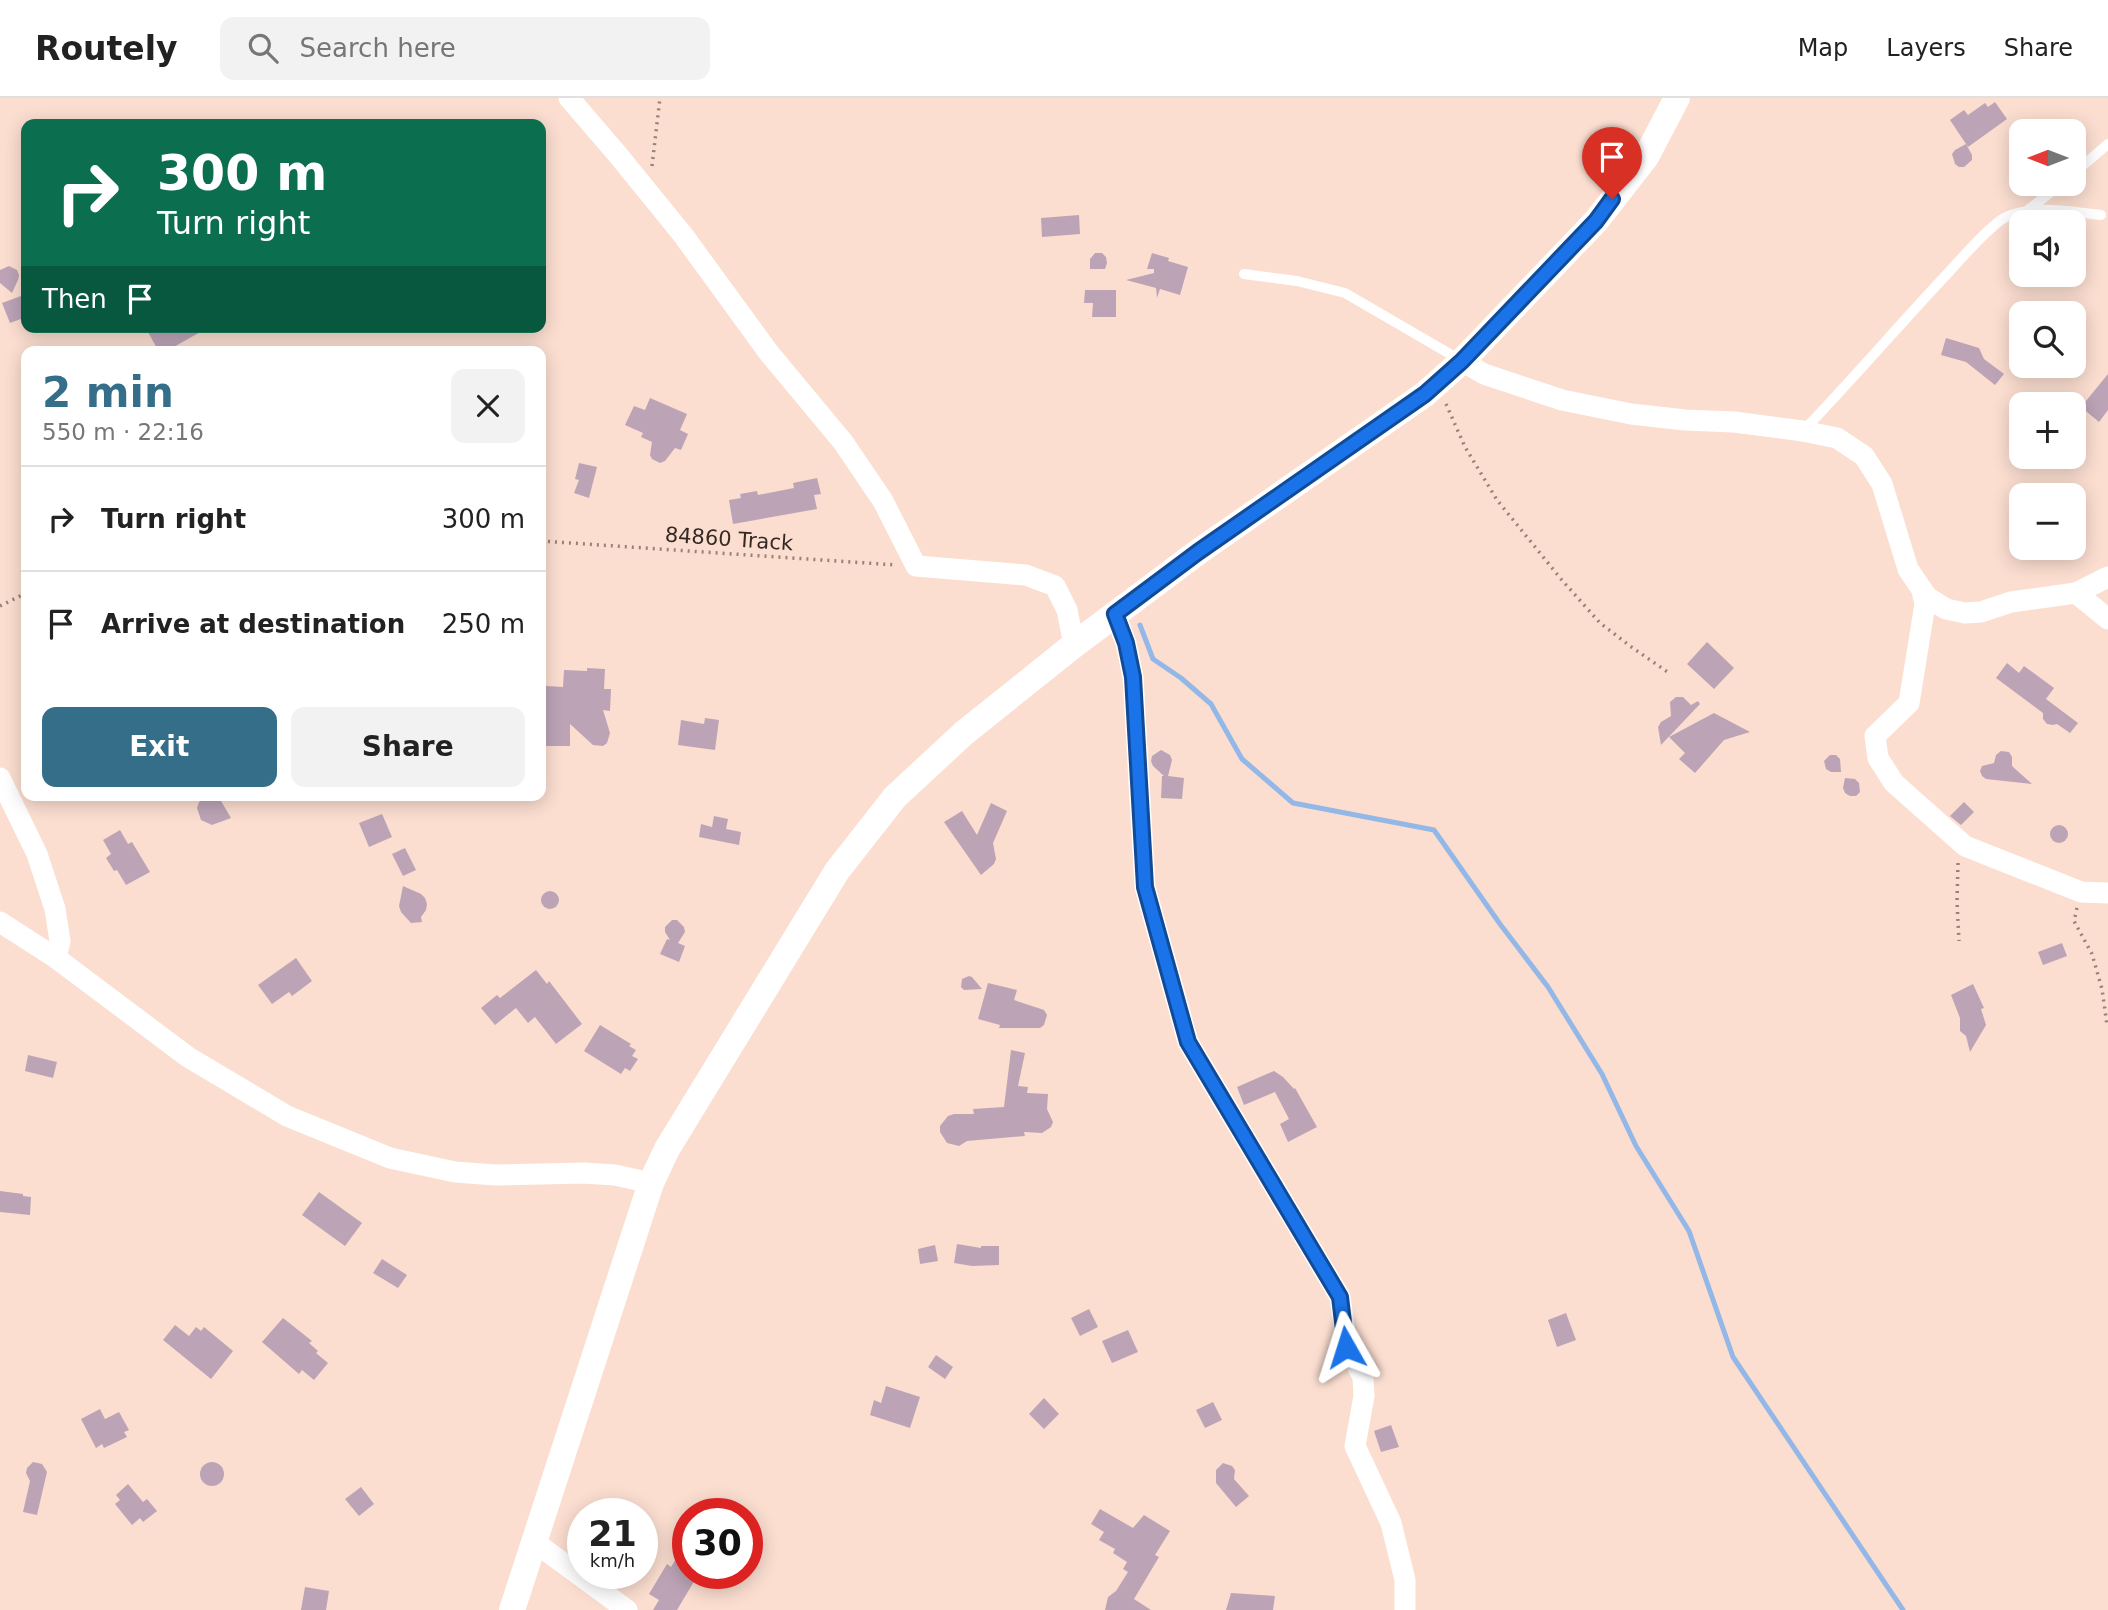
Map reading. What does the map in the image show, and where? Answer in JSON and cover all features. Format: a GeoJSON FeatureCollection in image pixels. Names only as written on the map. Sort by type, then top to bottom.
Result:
{"type":"FeatureCollection","features":[{"type":"Feature","properties":{"kind":"street"},"geometry":{"type":"LineString","coordinates":[[569,98],[683,235],[769,353],[843,442],[883,501],[916,566],[1026,575],[1055,586],[1068,610],[1074,645]]}},
{"type":"Feature","properties":{"kind":"street"},"geometry":{"type":"LineString","coordinates":[[512,1610],[651,1183],[667,1149],[837,871],[895,797],[964,733],[1074,645],[1198,552],[1425,394],[1462,361],[1596,221],[1646,157],[1677,98]]}},
{"type":"Feature","properties":{"kind":"street"},"geometry":{"type":"LineString","coordinates":[[1462,361],[1484,374],[1563,400],[1631,414],[1803,430],[1837,438],[1864,456],[1882,484],[1908,569],[1927,597],[1946,609],[1965,613],[1981,612],[2023,600],[2076,593],[2108,577]]}},
{"type":"Feature","properties":{"kind":"street"},"geometry":{"type":"LineString","coordinates":[[1922,590],[1926,604],[1909,703],[1875,736],[1878,758],[1894,783],[1965,846],[2081,892],[2108,893]]}},
{"type":"Feature","properties":{"kind":"street"},"geometry":{"type":"LineString","coordinates":[[2076,593],[2108,619]]}},
{"type":"Feature","properties":{"kind":"street"},"geometry":{"type":"LineString","coordinates":[[1115,614],[1126,643],[1133,677],[1145,887],[1188,1042],[1340,1297],[1346,1347],[1363,1377],[1364,1396],[1355,1446],[1391,1523],[1405,1580],[1405,1610]]}},
{"type":"Feature","properties":{"kind":"street"},"geometry":{"type":"LineString","coordinates":[[0,778],[37,854],[55,909],[60,941],[56,958]]}},
{"type":"Feature","properties":{"kind":"street"},"geometry":{"type":"LineString","coordinates":[[0,922],[56,958],[188,1057],[254,1097],[288,1116],[390,1158],[455,1172],[495,1175],[584,1173],[615,1175],[651,1183]]}},
{"type":"Feature","properties":{"kind":"street"},"geometry":{"type":"LineString","coordinates":[[533,1541],[627,1610]]}},
{"type":"Feature","properties":{"kind":"lane"},"geometry":{"type":"LineString","coordinates":[[2086,163],[2108,144]]}},
{"type":"Feature","properties":{"kind":"lane"},"geometry":{"type":"LineString","coordinates":[[1803,430],[1860,372],[1975,244],[2004,218],[2028,209],[2046,196]]}},
{"type":"Feature","properties":{"kind":"lane"},"geometry":{"type":"LineString","coordinates":[[2028,209],[2101,215]]}},
{"type":"Feature","properties":{"kind":"lane"},"geometry":{"type":"LineString","coordinates":[[1244,274],[1297,281],[1345,293],[1462,361]]}},
{"type":"Feature","properties":{"kind":"path"},"geometry":{"type":"LineString","coordinates":[[648,192],[660,98]]}},
{"type":"Feature","properties":{"kind":"path"},"geometry":{"type":"LineString","coordinates":[[1437,383],[1465,447],[1497,500],[1600,623],[1669,673]]}},
{"type":"Feature","properties":{"kind":"path","name":"84860 Track"},"geometry":{"type":"LineString","coordinates":[[546,541],[916,566]]}},
{"type":"Feature","properties":{"kind":"path"},"geometry":{"type":"LineString","coordinates":[[0,606],[21,596]]}},
{"type":"Feature","properties":{"kind":"path"},"geometry":{"type":"LineString","coordinates":[[1958,840],[1956,902],[1959,941]]}},
{"type":"Feature","properties":{"kind":"path"},"geometry":{"type":"LineString","coordinates":[[2081,892],[2074,921],[2092,954],[2102,989],[2106,1026]]}},
{"type":"Feature","properties":{"kind":"building"},"geometry":{"type":"Polygon","coordinates":[[[1995,102],[2007,119],[1968,147],[1950,120],[1964,110],[1968,115],[1985,103],[1988,107],[1995,102]]]}},
{"type":"Feature","properties":{"kind":"building"},"geometry":{"type":"Polygon","coordinates":[[[1966,144],[1972,160],[1964,167],[1959,167],[1952,154],[1966,144]]]}},
{"type":"Feature","properties":{"kind":"building"},"geometry":{"type":"Polygon","coordinates":[[[1079,215],[1080,234],[1042,237],[1041,218],[1079,215]]]}},
{"type":"Feature","properties":{"kind":"building"},"geometry":{"type":"Polygon","coordinates":[[[1095,253],[1102,253],[1106,257],[1105,269],[1090,269],[1090,259],[1095,253]]]}},
{"type":"Feature","properties":{"kind":"building"},"geometry":{"type":"Polygon","coordinates":[[[1152,253],[1188,267],[1180,295],[1160,289],[1157,298],[1156,288],[1126,280],[1154,273],[1154,269],[1147,269],[1152,253]]]}},
{"type":"Feature","properties":{"kind":"building"},"geometry":{"type":"Polygon","coordinates":[[[9,266],[17,270],[19,275],[12,293],[0,283],[0,270],[9,266]]]}},
{"type":"Feature","properties":{"kind":"building"},"geometry":{"type":"Polygon","coordinates":[[[1085,290],[1116,290],[1116,317],[1092,317],[1093,303],[1084,303],[1085,290]]]}},
{"type":"Feature","properties":{"kind":"building"},"geometry":{"type":"Polygon","coordinates":[[[21,296],[21,319],[10,323],[2,303],[21,296]]]}},
{"type":"Feature","properties":{"kind":"building"},"geometry":{"type":"Polygon","coordinates":[[[149,333],[198,333],[176,346],[156,346],[149,333]]]}},
{"type":"Feature","properties":{"kind":"building"},"geometry":{"type":"Polygon","coordinates":[[[1946,338],[1979,348],[1984,359],[2004,374],[1995,385],[1966,362],[1941,355],[1946,338]]]}},
{"type":"Feature","properties":{"kind":"building"},"geometry":{"type":"Polygon","coordinates":[[[2108,374],[2108,410],[2099,422],[2086,411],[2086,401],[2108,374]]]}},
{"type":"Feature","properties":{"kind":"building"},"geometry":{"type":"Polygon","coordinates":[[[650,398],[687,414],[680,430],[688,434],[681,450],[675,448],[665,461],[660,463],[650,455],[652,442],[641,437],[643,433],[625,425],[634,406],[645,410],[650,398]]]}},
{"type":"Feature","properties":{"kind":"building"},"geometry":{"type":"Polygon","coordinates":[[[579,463],[597,467],[589,498],[574,493],[579,480],[575,479],[579,463]]]}},
{"type":"Feature","properties":{"kind":"building"},"geometry":{"type":"Polygon","coordinates":[[[817,478],[821,494],[814,495],[817,509],[733,524],[729,500],[741,498],[740,494],[757,491],[758,495],[794,488],[793,483],[817,478]]]}},
{"type":"Feature","properties":{"kind":"building"},"geometry":{"type":"Polygon","coordinates":[[[1707,642],[1734,668],[1714,689],[1687,664],[1707,642]]]}},
{"type":"Feature","properties":{"kind":"building"},"geometry":{"type":"Polygon","coordinates":[[[2007,663],[2019,673],[2024,666],[2054,688],[2046,699],[2078,723],[2070,733],[2057,724],[2047,724],[2043,713],[1996,678],[2007,663]]]}},
{"type":"Feature","properties":{"kind":"building"},"geometry":{"type":"Polygon","coordinates":[[[587,668],[605,669],[604,689],[611,689],[610,711],[603,710],[610,733],[607,743],[603,746],[593,745],[570,724],[570,746],[546,746],[546,686],[563,687],[564,670],[587,671],[587,668]]]}},
{"type":"Feature","properties":{"kind":"building"},"geometry":{"type":"Polygon","coordinates":[[[1676,697],[1683,697],[1691,705],[1698,701],[1700,704],[1661,745],[1658,727],[1671,716],[1670,702],[1676,697]]]}},
{"type":"Feature","properties":{"kind":"building"},"geometry":{"type":"Polygon","coordinates":[[[1714,713],[1750,732],[1724,740],[1695,773],[1679,759],[1685,753],[1669,737],[1714,713]]]}},
{"type":"Feature","properties":{"kind":"building"},"geometry":{"type":"Polygon","coordinates":[[[705,718],[719,720],[715,750],[678,745],[681,720],[704,724],[705,718]]]}},
{"type":"Feature","properties":{"kind":"building"},"geometry":{"type":"Polygon","coordinates":[[[1161,750],[1170,755],[1172,760],[1168,776],[1184,778],[1182,799],[1161,798],[1164,776],[1151,761],[1152,756],[1161,750]]]}},
{"type":"Feature","properties":{"kind":"building"},"geometry":{"type":"Polygon","coordinates":[[[2001,751],[2009,752],[2012,766],[2032,784],[1986,779],[1982,776],[1982,766],[1994,763],[1996,755],[2001,751]]]}},
{"type":"Feature","properties":{"kind":"building"},"geometry":{"type":"Polygon","coordinates":[[[1830,755],[1836,755],[1840,759],[1841,772],[1826,769],[1824,761],[1830,755]]]}},
{"type":"Feature","properties":{"kind":"building"},"geometry":{"type":"Polygon","coordinates":[[[1845,778],[1855,779],[1859,783],[1860,792],[1856,796],[1845,793],[1845,778]]]}},
{"type":"Feature","properties":{"kind":"building"},"geometry":{"type":"Polygon","coordinates":[[[221,801],[231,818],[212,825],[201,820],[197,808],[199,802],[221,801]]]}},
{"type":"Feature","properties":{"kind":"building"},"geometry":{"type":"Polygon","coordinates":[[[1964,802],[1974,812],[1961,825],[1950,816],[1964,802]]]}},
{"type":"Feature","properties":{"kind":"building"},"geometry":{"type":"Polygon","coordinates":[[[991,803],[1007,811],[993,843],[996,859],[994,864],[981,875],[944,822],[962,811],[977,835],[991,803]]]}},
{"type":"Feature","properties":{"kind":"building"},"geometry":{"type":"Polygon","coordinates":[[[382,814],[392,837],[369,847],[359,823],[382,814]]]}},
{"type":"Feature","properties":{"kind":"building"},"geometry":{"type":"Polygon","coordinates":[[[714,816],[728,819],[726,829],[741,832],[739,845],[699,837],[701,824],[712,827],[714,816]]]}},
{"type":"Feature","properties":{"kind":"building"},"geometry":{"type":"Polygon","coordinates":[[[2059,825],[2065,828],[2068,834],[2065,840],[2059,843],[2053,840],[2050,834],[2053,828],[2059,825]]]}},
{"type":"Feature","properties":{"kind":"building"},"geometry":{"type":"Polygon","coordinates":[[[120,830],[128,844],[132,842],[150,872],[126,885],[106,858],[111,854],[103,840],[120,830]]]}},
{"type":"Feature","properties":{"kind":"building"},"geometry":{"type":"Polygon","coordinates":[[[405,848],[416,870],[403,876],[392,854],[405,848]]]}},
{"type":"Feature","properties":{"kind":"building"},"geometry":{"type":"Polygon","coordinates":[[[403,886],[425,898],[427,904],[421,917],[422,922],[411,923],[401,912],[399,906],[403,886]]]}},
{"type":"Feature","properties":{"kind":"building"},"geometry":{"type":"Polygon","coordinates":[[[546,891],[554,891],[559,900],[557,907],[546,909],[541,904],[541,896],[546,891]]]}},
{"type":"Feature","properties":{"kind":"building"},"geometry":{"type":"Polygon","coordinates":[[[672,920],[677,920],[685,932],[678,943],[685,946],[679,962],[660,954],[667,939],[670,940],[665,927],[672,920]]]}},
{"type":"Feature","properties":{"kind":"building"},"geometry":{"type":"Polygon","coordinates":[[[2062,943],[2067,956],[2043,965],[2038,952],[2062,943]]]}},
{"type":"Feature","properties":{"kind":"building"},"geometry":{"type":"Polygon","coordinates":[[[296,958],[312,981],[292,996],[289,992],[272,1004],[258,985],[296,958]]]}},
{"type":"Feature","properties":{"kind":"building"},"geometry":{"type":"Polygon","coordinates":[[[536,970],[547,984],[549,981],[582,1024],[556,1044],[535,1017],[528,1023],[516,1008],[495,1025],[481,1008],[497,995],[500,998],[536,970]]]}},
{"type":"Feature","properties":{"kind":"building"},"geometry":{"type":"Polygon","coordinates":[[[969,976],[982,989],[964,990],[961,987],[962,979],[969,976]]]}},
{"type":"Feature","properties":{"kind":"building"},"geometry":{"type":"Polygon","coordinates":[[[988,983],[1017,990],[1014,1000],[1044,1010],[1047,1015],[1044,1025],[1040,1028],[999,1028],[1000,1025],[978,1019],[988,983]]]}},
{"type":"Feature","properties":{"kind":"building"},"geometry":{"type":"Polygon","coordinates":[[[1973,984],[1984,1008],[1981,1009],[1986,1025],[1970,1052],[1966,1036],[1960,1031],[1960,1018],[1951,995],[1973,984]]]}},
{"type":"Feature","properties":{"kind":"building"},"geometry":{"type":"Polygon","coordinates":[[[600,1025],[636,1050],[632,1056],[638,1059],[630,1071],[625,1068],[621,1074],[584,1051],[600,1025]]]}},
{"type":"Feature","properties":{"kind":"building"},"geometry":{"type":"Polygon","coordinates":[[[1011,1050],[1025,1053],[1018,1086],[1028,1087],[1027,1093],[1048,1094],[1047,1109],[1053,1122],[1051,1127],[1042,1133],[1024,1132],[1025,1136],[967,1141],[959,1146],[947,1143],[940,1132],[940,1126],[948,1116],[974,1114],[973,1109],[1004,1107],[1011,1050]]]}},
{"type":"Feature","properties":{"kind":"building"},"geometry":{"type":"Polygon","coordinates":[[[28,1055],[57,1062],[53,1078],[25,1071],[28,1055]]]}},
{"type":"Feature","properties":{"kind":"building"},"geometry":{"type":"Polygon","coordinates":[[[1274,1071],[1295,1088],[1317,1127],[1288,1142],[1280,1124],[1289,1119],[1275,1092],[1244,1105],[1237,1087],[1274,1071]]]}},
{"type":"Feature","properties":{"kind":"building"},"geometry":{"type":"Polygon","coordinates":[[[0,1191],[31,1197],[30,1215],[0,1212],[0,1191]]]}},
{"type":"Feature","properties":{"kind":"building"},"geometry":{"type":"Polygon","coordinates":[[[319,1192],[362,1223],[345,1246],[302,1215],[319,1192]]]}},
{"type":"Feature","properties":{"kind":"building"},"geometry":{"type":"Polygon","coordinates":[[[957,1244],[981,1248],[999,1246],[999,1265],[972,1266],[954,1263],[957,1244]]]}},
{"type":"Feature","properties":{"kind":"building"},"geometry":{"type":"Polygon","coordinates":[[[935,1245],[938,1261],[920,1264],[918,1249],[935,1245]]]}},
{"type":"Feature","properties":{"kind":"building"},"geometry":{"type":"Polygon","coordinates":[[[382,1259],[407,1275],[398,1288],[373,1273],[382,1259]]]}},
{"type":"Feature","properties":{"kind":"building"},"geometry":{"type":"Polygon","coordinates":[[[1089,1309],[1098,1327],[1080,1336],[1071,1318],[1089,1309]]]}},
{"type":"Feature","properties":{"kind":"building"},"geometry":{"type":"Polygon","coordinates":[[[1566,1313],[1576,1340],[1557,1347],[1548,1320],[1566,1313]]]}},
{"type":"Feature","properties":{"kind":"building"},"geometry":{"type":"Polygon","coordinates":[[[283,1318],[312,1341],[309,1343],[318,1351],[316,1353],[328,1363],[314,1380],[302,1370],[299,1374],[262,1342],[283,1318]]]}},
{"type":"Feature","properties":{"kind":"building"},"geometry":{"type":"Polygon","coordinates":[[[175,1325],[189,1336],[196,1327],[201,1331],[204,1327],[233,1351],[211,1379],[163,1340],[175,1325]]]}},
{"type":"Feature","properties":{"kind":"building"},"geometry":{"type":"Polygon","coordinates":[[[1128,1330],[1138,1352],[1112,1363],[1102,1341],[1128,1330]]]}},
{"type":"Feature","properties":{"kind":"building"},"geometry":{"type":"Polygon","coordinates":[[[936,1355],[953,1367],[945,1379],[928,1367],[936,1355]]]}},
{"type":"Feature","properties":{"kind":"building"},"geometry":{"type":"Polygon","coordinates":[[[886,1386],[920,1397],[910,1428],[870,1415],[874,1400],[881,1403],[886,1386]]]}},
{"type":"Feature","properties":{"kind":"building"},"geometry":{"type":"Polygon","coordinates":[[[1044,1398],[1059,1414],[1044,1429],[1029,1414],[1044,1398]]]}},
{"type":"Feature","properties":{"kind":"building"},"geometry":{"type":"Polygon","coordinates":[[[1213,1402],[1222,1420],[1205,1428],[1196,1410],[1213,1402]]]}},
{"type":"Feature","properties":{"kind":"building"},"geometry":{"type":"Polygon","coordinates":[[[100,1409],[105,1419],[119,1412],[129,1430],[124,1432],[127,1437],[104,1448],[102,1444],[96,1448],[81,1419],[100,1409]]]}},
{"type":"Feature","properties":{"kind":"building"},"geometry":{"type":"Polygon","coordinates":[[[1391,1425],[1399,1447],[1381,1452],[1374,1431],[1391,1425]]]}},
{"type":"Feature","properties":{"kind":"building"},"geometry":{"type":"Polygon","coordinates":[[[33,1462],[42,1464],[47,1472],[37,1515],[23,1512],[30,1481],[27,1468],[33,1462]]]}},
{"type":"Feature","properties":{"kind":"building"},"geometry":{"type":"Polygon","coordinates":[[[212,1462],[223,1469],[224,1474],[217,1485],[212,1486],[201,1479],[200,1474],[207,1463],[212,1462]]]}},
{"type":"Feature","properties":{"kind":"building"},"geometry":{"type":"Polygon","coordinates":[[[1223,1463],[1232,1466],[1235,1470],[1234,1479],[1249,1496],[1236,1507],[1216,1483],[1216,1470],[1223,1463]]]}},
{"type":"Feature","properties":{"kind":"building"},"geometry":{"type":"Polygon","coordinates":[[[128,1484],[143,1502],[147,1499],[157,1511],[143,1522],[140,1518],[132,1525],[115,1504],[120,1500],[116,1495],[128,1484]]]}},
{"type":"Feature","properties":{"kind":"building"},"geometry":{"type":"Polygon","coordinates":[[[361,1487],[374,1504],[359,1516],[345,1499],[361,1487]]]}},
{"type":"Feature","properties":{"kind":"building"},"geometry":{"type":"Polygon","coordinates":[[[1100,1509],[1133,1528],[1144,1515],[1170,1531],[1155,1555],[1159,1557],[1134,1599],[1151,1610],[1105,1610],[1108,1597],[1116,1591],[1128,1572],[1123,1569],[1127,1562],[1113,1553],[1115,1549],[1099,1540],[1104,1532],[1091,1524],[1100,1509]]]}},
{"type":"Feature","properties":{"kind":"building"},"geometry":{"type":"Polygon","coordinates":[[[667,1564],[671,1567],[672,1589],[689,1589],[677,1610],[653,1610],[659,1600],[649,1594],[652,1589],[658,1589],[658,1579],[667,1564]]]}},
{"type":"Feature","properties":{"kind":"building"},"geometry":{"type":"Polygon","coordinates":[[[305,1587],[329,1591],[326,1610],[301,1610],[305,1587]]]}},
{"type":"Feature","properties":{"kind":"building"},"geometry":{"type":"Polygon","coordinates":[[[1231,1593],[1275,1596],[1273,1610],[1226,1610],[1231,1593]]]}},
{"type":"Feature","properties":{"kind":"waterway"},"geometry":{"type":"LineString","coordinates":[[1140,625],[1153,659],[1181,678],[1211,704],[1242,759],[1293,803],[1434,830],[1548,987],[1602,1074],[1636,1146],[1689,1231],[1733,1357],[1903,1610]]}},
{"type":"Feature","properties":{"kind":"route"},"geometry":{"type":"LineString","coordinates":[[1346,1347],[1340,1297],[1188,1042],[1145,887],[1133,677],[1126,643],[1115,614],[1198,552],[1425,394],[1462,361],[1596,221],[1612,199]]}}]}
